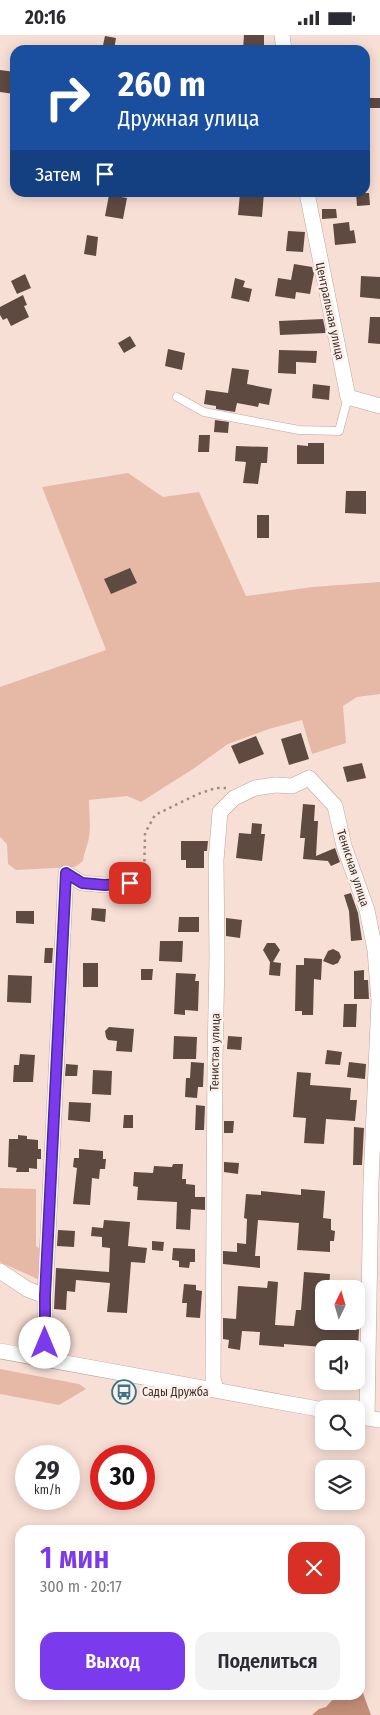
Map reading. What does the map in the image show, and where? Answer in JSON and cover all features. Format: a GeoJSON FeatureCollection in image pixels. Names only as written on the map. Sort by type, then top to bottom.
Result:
{"type":"FeatureCollection","features":[{"type":"Feature","properties":{"kind":"street","name":"Центральная улица"},"geometry":{"type":"LineString","coordinates":[[308,197],[348,397]]}},
{"type":"Feature","properties":{"kind":"street"},"geometry":{"type":"LineString","coordinates":[[348,397],[380,406]]}},
{"type":"Feature","properties":{"kind":"street","name":"Тенисная улица"},"geometry":{"type":"LineString","coordinates":[[309,778],[335,807],[344,846],[367,910],[375,950],[379,1000],[371,1419]]}},
{"type":"Feature","properties":{"kind":"street","name":"Тенистая улица"},"geometry":{"type":"LineString","coordinates":[[216,1391],[213,1378],[215,1061],[218,957],[216,860],[220,812],[234,798],[255,788],[275,785],[292,786],[309,778]]}},
{"type":"Feature","properties":{"kind":"street"},"geometry":{"type":"LineString","coordinates":[[45,1359],[45,1296],[66,873],[82,883],[105,885],[137,883]]}},
{"type":"Feature","properties":{"kind":"street"},"geometry":{"type":"LineString","coordinates":[[367,910],[380,902]]}},
{"type":"Feature","properties":{"kind":"street"},"geometry":{"type":"LineString","coordinates":[[0,1271],[27,1289],[45,1296]]}},
{"type":"Feature","properties":{"kind":"street"},"geometry":{"type":"LineString","coordinates":[[0,1351],[315,1408]]}},
{"type":"Feature","properties":{"kind":"lane"},"geometry":{"type":"LineString","coordinates":[[177,397],[204,412],[299,430],[339,431],[348,397]]}},
{"type":"Feature","properties":{"kind":"path"},"geometry":{"type":"LineString","coordinates":[[137,883],[145,833],[155,815],[198,794],[216,788],[232,789]]}},
{"type":"Feature","properties":{"kind":"shaded area"},"geometry":{"type":"Polygon","coordinates":[[[128,473],[163,497],[199,492],[246,596],[313,587],[380,582],[380,694],[357,697],[343,706],[346,743],[312,754],[302,720],[269,729],[228,744],[141,802],[127,796],[89,800],[90,832],[83,861],[75,867],[16,870],[8,864],[7,844],[0,837],[0,687],[106,650],[42,487],[128,473]]]}},
{"type":"Feature","properties":{"kind":"shaded area"},"geometry":{"type":"Polygon","coordinates":[[[0,1188],[36,1189],[36,1246],[44,1252],[42,1281],[0,1262],[0,1188]]]}},
{"type":"Feature","properties":{"kind":"shaded area"},"geometry":{"type":"Polygon","coordinates":[[[0,1369],[79,1384],[86,1389],[59,1405],[0,1394],[0,1369]]]}},
{"type":"Feature","properties":{"kind":"shaded area"},"geometry":{"type":"Polygon","coordinates":[[[365,1699],[371,1715],[312,1715],[319,1709],[326,1707],[332,1700],[365,1699]]]}},
{"type":"Feature","properties":{"kind":"building"},"geometry":{"type":"Polygon","coordinates":[[[244,35],[264,35],[264,45],[243,45],[244,35]]]}},
{"type":"Feature","properties":{"kind":"building"},"geometry":{"type":"Polygon","coordinates":[[[105,36],[116,38],[115,45],[103,45],[105,36]]]}},
{"type":"Feature","properties":{"kind":"building"},"geometry":{"type":"Polygon","coordinates":[[[0,70],[10,71],[10,93],[0,92],[0,70]]]}},
{"type":"Feature","properties":{"kind":"building"},"geometry":{"type":"Polygon","coordinates":[[[370,98],[380,98],[380,108],[370,108],[370,98]]]}},
{"type":"Feature","properties":{"kind":"building"},"geometry":{"type":"Polygon","coordinates":[[[109,197],[127,198],[123,219],[105,216],[109,197]]]}},
{"type":"Feature","properties":{"kind":"building"},"geometry":{"type":"Polygon","coordinates":[[[240,197],[264,197],[262,217],[238,215],[240,197]]]}},
{"type":"Feature","properties":{"kind":"building"},"geometry":{"type":"Polygon","coordinates":[[[356,197],[369,197],[370,205],[357,206],[356,197]]]}},
{"type":"Feature","properties":{"kind":"building"},"geometry":{"type":"Polygon","coordinates":[[[322,209],[336,209],[337,218],[322,219],[322,209]]]}},
{"type":"Feature","properties":{"kind":"building"},"geometry":{"type":"Polygon","coordinates":[[[349,222],[350,231],[354,230],[356,243],[335,245],[333,224],[349,222]]]}},
{"type":"Feature","properties":{"kind":"building"},"geometry":{"type":"Polygon","coordinates":[[[288,231],[305,232],[303,252],[286,251],[288,231]]]}},
{"type":"Feature","properties":{"kind":"building"},"geometry":{"type":"Polygon","coordinates":[[[87,235],[98,237],[96,256],[84,254],[87,235]]]}},
{"type":"Feature","properties":{"kind":"building"},"geometry":{"type":"Polygon","coordinates":[[[294,264],[312,267],[314,273],[310,294],[296,292],[295,299],[275,296],[278,278],[291,280],[294,264]]]}},
{"type":"Feature","properties":{"kind":"building"},"geometry":{"type":"Polygon","coordinates":[[[25,274],[31,288],[17,294],[11,281],[25,274]]]}},
{"type":"Feature","properties":{"kind":"building"},"geometry":{"type":"Polygon","coordinates":[[[361,276],[380,277],[380,299],[360,297],[361,276]]]}},
{"type":"Feature","properties":{"kind":"building"},"geometry":{"type":"Polygon","coordinates":[[[235,278],[245,281],[243,287],[252,289],[249,302],[231,298],[235,278]]]}},
{"type":"Feature","properties":{"kind":"building"},"geometry":{"type":"Polygon","coordinates":[[[23,295],[27,305],[24,306],[29,317],[11,326],[7,318],[3,320],[0,315],[0,307],[23,295]]]}},
{"type":"Feature","properties":{"kind":"building"},"geometry":{"type":"Polygon","coordinates":[[[370,317],[380,317],[380,344],[368,343],[370,317]]]}},
{"type":"Feature","properties":{"kind":"building"},"geometry":{"type":"Polygon","coordinates":[[[323,319],[326,333],[280,335],[279,321],[323,319]]]}},
{"type":"Feature","properties":{"kind":"building"},"geometry":{"type":"Polygon","coordinates":[[[130,336],[136,346],[124,353],[118,343],[130,336]]]}},
{"type":"Feature","properties":{"kind":"building"},"geometry":{"type":"Polygon","coordinates":[[[168,349],[185,353],[182,370],[165,366],[168,349]]]}},
{"type":"Feature","properties":{"kind":"building"},"geometry":{"type":"Polygon","coordinates":[[[279,350],[317,351],[316,363],[296,362],[296,374],[278,373],[279,350]]]}},
{"type":"Feature","properties":{"kind":"building"},"geometry":{"type":"Polygon","coordinates":[[[232,368],[249,370],[247,384],[272,389],[269,405],[259,403],[258,407],[237,403],[235,412],[216,409],[216,406],[204,404],[206,390],[228,393],[232,368]]]}},
{"type":"Feature","properties":{"kind":"building"},"geometry":{"type":"Polygon","coordinates":[[[313,384],[330,386],[329,400],[312,398],[313,384]]]}},
{"type":"Feature","properties":{"kind":"building"},"geometry":{"type":"Polygon","coordinates":[[[215,420],[229,422],[228,433],[214,432],[215,420]]]}},
{"type":"Feature","properties":{"kind":"building"},"geometry":{"type":"Polygon","coordinates":[[[199,435],[210,435],[209,452],[198,452],[199,435]]]}},
{"type":"Feature","properties":{"kind":"building"},"geometry":{"type":"Polygon","coordinates":[[[308,443],[324,443],[324,464],[297,464],[297,445],[308,446],[308,443]]]}},
{"type":"Feature","properties":{"kind":"building"},"geometry":{"type":"Polygon","coordinates":[[[236,446],[268,447],[267,463],[261,463],[258,484],[243,483],[246,462],[235,461],[236,446]]]}},
{"type":"Feature","properties":{"kind":"building"},"geometry":{"type":"Polygon","coordinates":[[[346,491],[366,491],[366,514],[345,513],[346,491]]]}},
{"type":"Feature","properties":{"kind":"building"},"geometry":{"type":"Polygon","coordinates":[[[257,515],[269,515],[269,538],[257,538],[257,515]]]}},
{"type":"Feature","properties":{"kind":"building"},"geometry":{"type":"Polygon","coordinates":[[[130,568],[137,583],[111,594],[104,579],[130,568]]]}},
{"type":"Feature","properties":{"kind":"building"},"geometry":{"type":"Polygon","coordinates":[[[301,733],[309,759],[289,765],[281,739],[301,733]]]}},
{"type":"Feature","properties":{"kind":"building"},"geometry":{"type":"Polygon","coordinates":[[[256,736],[264,754],[239,764],[231,746],[256,736]]]}},
{"type":"Feature","properties":{"kind":"building"},"geometry":{"type":"Polygon","coordinates":[[[362,763],[366,778],[347,782],[343,767],[362,763]]]}},
{"type":"Feature","properties":{"kind":"building"},"geometry":{"type":"Polygon","coordinates":[[[303,804],[315,805],[314,821],[318,821],[316,856],[335,848],[340,862],[331,866],[328,861],[303,859],[305,838],[300,838],[303,804]]]}},
{"type":"Feature","properties":{"kind":"building"},"geometry":{"type":"Polygon","coordinates":[[[252,823],[262,824],[261,834],[265,834],[262,861],[236,858],[239,833],[251,834],[252,823]]]}},
{"type":"Feature","properties":{"kind":"building"},"geometry":{"type":"Polygon","coordinates":[[[181,841],[208,841],[207,851],[204,851],[204,868],[186,868],[186,860],[181,860],[181,841]]]}},
{"type":"Feature","properties":{"kind":"building"},"geometry":{"type":"Polygon","coordinates":[[[351,893],[358,913],[362,940],[351,941],[349,911],[344,895],[351,893]]]}},
{"type":"Feature","properties":{"kind":"building"},"geometry":{"type":"Polygon","coordinates":[[[92,908],[106,909],[105,922],[91,920],[92,908]]]}},
{"type":"Feature","properties":{"kind":"building"},"geometry":{"type":"Polygon","coordinates":[[[16,911],[34,911],[34,924],[16,923],[16,911]]]}},
{"type":"Feature","properties":{"kind":"building"},"geometry":{"type":"Polygon","coordinates":[[[179,917],[199,917],[199,932],[178,932],[179,917]]]}},
{"type":"Feature","properties":{"kind":"building"},"geometry":{"type":"Polygon","coordinates":[[[226,918],[242,920],[240,938],[226,936],[226,918]]]}},
{"type":"Feature","properties":{"kind":"building"},"geometry":{"type":"Polygon","coordinates":[[[160,941],[183,941],[182,962],[159,961],[160,941]]]}},
{"type":"Feature","properties":{"kind":"building"},"geometry":{"type":"Polygon","coordinates":[[[267,943],[275,943],[280,950],[273,962],[281,963],[280,976],[269,975],[270,962],[263,950],[267,943]]]}},
{"type":"Feature","properties":{"kind":"building"},"geometry":{"type":"Polygon","coordinates":[[[45,948],[53,948],[52,963],[44,963],[45,948]]]}},
{"type":"Feature","properties":{"kind":"building"},"geometry":{"type":"Polygon","coordinates":[[[333,949],[339,952],[341,957],[338,963],[333,965],[323,961],[328,951],[333,949]]]}},
{"type":"Feature","properties":{"kind":"building"},"geometry":{"type":"Polygon","coordinates":[[[304,958],[322,959],[321,980],[314,979],[313,1015],[302,1015],[302,1011],[295,1011],[296,965],[304,965],[304,958]]]}},
{"type":"Feature","properties":{"kind":"building"},"geometry":{"type":"Polygon","coordinates":[[[83,963],[98,963],[98,987],[83,987],[83,963]]]}},
{"type":"Feature","properties":{"kind":"building"},"geometry":{"type":"Polygon","coordinates":[[[141,969],[153,969],[152,980],[141,980],[141,969]]]}},
{"type":"Feature","properties":{"kind":"building"},"geometry":{"type":"Polygon","coordinates":[[[364,970],[364,980],[368,980],[369,999],[354,999],[354,971],[364,970]]]}},
{"type":"Feature","properties":{"kind":"building"},"geometry":{"type":"Polygon","coordinates":[[[176,973],[196,974],[195,981],[199,981],[198,1011],[185,1010],[185,1015],[174,1014],[176,973]]]}},
{"type":"Feature","properties":{"kind":"building"},"geometry":{"type":"Polygon","coordinates":[[[8,975],[32,976],[31,1003],[7,1002],[8,975]]]}},
{"type":"Feature","properties":{"kind":"building"},"geometry":{"type":"Polygon","coordinates":[[[344,1004],[357,1004],[356,1027],[343,1027],[344,1004]]]}},
{"type":"Feature","properties":{"kind":"building"},"geometry":{"type":"Polygon","coordinates":[[[109,1027],[134,1029],[132,1052],[116,1051],[117,1041],[108,1040],[106,1037],[105,1031],[109,1027]]]}},
{"type":"Feature","properties":{"kind":"building"},"geometry":{"type":"Polygon","coordinates":[[[174,1036],[197,1037],[196,1059],[173,1059],[174,1036]]]}},
{"type":"Feature","properties":{"kind":"building"},"geometry":{"type":"Polygon","coordinates":[[[228,1036],[242,1037],[241,1050],[227,1049],[228,1036]]]}},
{"type":"Feature","properties":{"kind":"building"},"geometry":{"type":"Polygon","coordinates":[[[327,1050],[342,1052],[340,1065],[325,1064],[327,1050]]]}},
{"type":"Feature","properties":{"kind":"building"},"geometry":{"type":"Polygon","coordinates":[[[20,1054],[35,1055],[33,1082],[13,1082],[14,1065],[19,1065],[20,1054]]]}},
{"type":"Feature","properties":{"kind":"building"},"geometry":{"type":"Polygon","coordinates":[[[191,1062],[204,1063],[203,1087],[198,1087],[197,1098],[185,1097],[186,1078],[190,1078],[191,1062]]]}},
{"type":"Feature","properties":{"kind":"building"},"geometry":{"type":"Polygon","coordinates":[[[349,1062],[366,1064],[365,1079],[347,1077],[349,1062]]]}},
{"type":"Feature","properties":{"kind":"building"},"geometry":{"type":"Polygon","coordinates":[[[66,1064],[78,1065],[77,1076],[65,1076],[66,1064]]]}},
{"type":"Feature","properties":{"kind":"building"},"geometry":{"type":"Polygon","coordinates":[[[93,1070],[112,1071],[111,1095],[92,1094],[93,1070]]]}},
{"type":"Feature","properties":{"kind":"building"},"geometry":{"type":"Polygon","coordinates":[[[297,1072],[311,1073],[310,1085],[351,1088],[350,1100],[357,1100],[355,1121],[326,1119],[324,1144],[304,1143],[306,1118],[293,1117],[297,1072]]]}},
{"type":"Feature","properties":{"kind":"building"},"geometry":{"type":"Polygon","coordinates":[[[69,1102],[91,1103],[90,1122],[68,1120],[69,1102]]]}},
{"type":"Feature","properties":{"kind":"building"},"geometry":{"type":"Polygon","coordinates":[[[196,1105],[205,1106],[204,1130],[195,1130],[196,1105]]]}},
{"type":"Feature","properties":{"kind":"building"},"geometry":{"type":"Polygon","coordinates":[[[124,1115],[133,1115],[133,1128],[123,1128],[124,1115]]]}},
{"type":"Feature","properties":{"kind":"building"},"geometry":{"type":"Polygon","coordinates":[[[224,1121],[234,1121],[233,1133],[224,1133],[224,1121]]]}},
{"type":"Feature","properties":{"kind":"building"},"geometry":{"type":"Polygon","coordinates":[[[354,1127],[364,1128],[362,1165],[353,1165],[354,1127]]]}},
{"type":"Feature","properties":{"kind":"building"},"geometry":{"type":"Polygon","coordinates":[[[18,1135],[27,1136],[27,1139],[38,1140],[38,1149],[41,1149],[41,1159],[37,1159],[37,1169],[29,1168],[29,1172],[16,1172],[17,1168],[8,1167],[9,1139],[18,1139],[18,1135]]]}},
{"type":"Feature","properties":{"kind":"building"},"geometry":{"type":"Polygon","coordinates":[[[79,1149],[103,1151],[103,1159],[106,1159],[105,1169],[100,1169],[99,1179],[92,1178],[90,1205],[73,1204],[77,1168],[73,1167],[74,1158],[79,1158],[79,1149]]]}},
{"type":"Feature","properties":{"kind":"building"},"geometry":{"type":"Polygon","coordinates":[[[224,1162],[239,1163],[238,1174],[224,1172],[224,1162]]]}},
{"type":"Feature","properties":{"kind":"building"},"geometry":{"type":"Polygon","coordinates":[[[173,1164],[183,1164],[182,1179],[186,1179],[186,1184],[195,1185],[195,1197],[205,1197],[205,1210],[191,1209],[190,1230],[176,1229],[177,1202],[137,1200],[138,1187],[133,1186],[134,1172],[153,1173],[154,1166],[172,1167],[173,1164]]]}},
{"type":"Feature","properties":{"kind":"building"},"geometry":{"type":"Polygon","coordinates":[[[301,1189],[325,1191],[323,1218],[331,1219],[331,1230],[335,1231],[334,1241],[330,1241],[330,1252],[297,1250],[299,1223],[258,1220],[255,1256],[260,1256],[260,1268],[223,1264],[223,1251],[237,1252],[237,1243],[246,1244],[247,1219],[244,1218],[246,1194],[261,1195],[261,1191],[301,1195],[301,1189]]]}},
{"type":"Feature","properties":{"kind":"building"},"geometry":{"type":"Polygon","coordinates":[[[104,1220],[130,1222],[128,1246],[147,1248],[145,1263],[131,1262],[127,1313],[107,1312],[110,1283],[76,1280],[75,1292],[67,1291],[66,1310],[54,1309],[56,1268],[109,1272],[110,1248],[102,1247],[102,1237],[91,1236],[92,1227],[103,1228],[104,1220]]]}},
{"type":"Feature","properties":{"kind":"building"},"geometry":{"type":"Polygon","coordinates":[[[58,1230],[75,1231],[74,1247],[57,1246],[58,1230]]]}},
{"type":"Feature","properties":{"kind":"building"},"geometry":{"type":"Polygon","coordinates":[[[152,1241],[164,1242],[163,1251],[152,1250],[152,1241]]]}},
{"type":"Feature","properties":{"kind":"building"},"geometry":{"type":"Polygon","coordinates":[[[173,1248],[195,1249],[195,1262],[190,1262],[189,1268],[179,1267],[179,1261],[172,1260],[173,1248]]]}},
{"type":"Feature","properties":{"kind":"building"},"geometry":{"type":"Polygon","coordinates":[[[304,1272],[330,1274],[330,1280],[315,1280],[315,1330],[359,1330],[358,1340],[315,1340],[315,1346],[284,1344],[284,1347],[259,1345],[260,1332],[242,1331],[240,1350],[228,1348],[229,1340],[223,1339],[223,1318],[236,1319],[238,1286],[267,1288],[268,1281],[278,1282],[275,1325],[294,1326],[296,1310],[301,1310],[304,1272]]]}},
{"type":"Feature","properties":{"kind":"building"},"geometry":{"type":"Polygon","coordinates":[[[184,1284],[196,1285],[196,1290],[202,1291],[200,1318],[186,1317],[187,1303],[182,1303],[184,1284]]]}},
{"type":"Feature","properties":{"kind":"place","name":"Сады Дружба"},"geometry":{"type":"Point","coordinates":[124,1392]}},
{"type":"Feature","properties":{"kind":"route"},"geometry":{"type":"LineString","coordinates":[[45,1343],[45,1296],[66,873],[82,883],[105,885],[130,883]]}}]}
